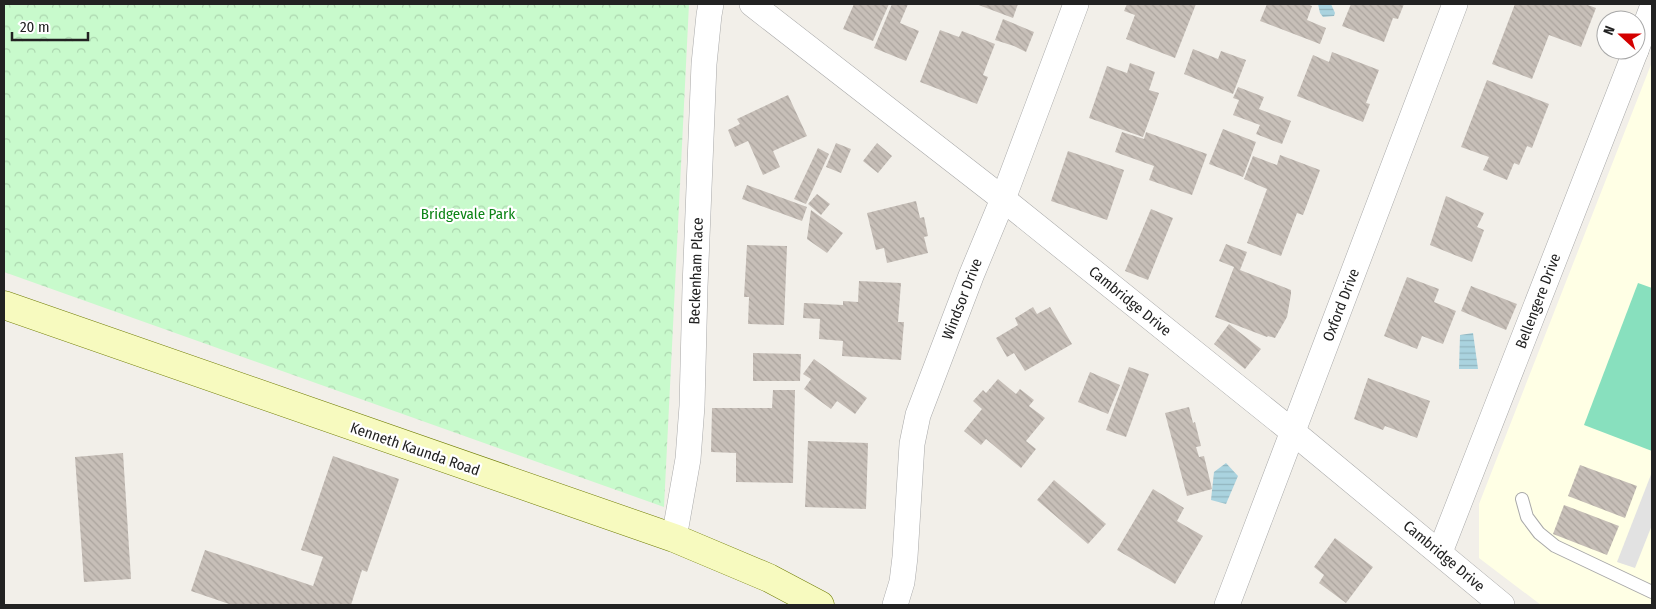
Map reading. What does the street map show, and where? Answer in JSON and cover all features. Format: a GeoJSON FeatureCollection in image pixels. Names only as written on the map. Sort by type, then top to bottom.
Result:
{"type":"FeatureCollection","features":[{"type":"Feature","properties":{"kind":"main road","name":"Kenneth Kaunda Road"},"geometry":{"type":"LineString","coordinates":[[8,307],[674,538],[768,578],[820,605]]}},
{"type":"Feature","properties":{"kind":"street","name":"Beckenham Place"},"geometry":{"type":"LineString","coordinates":[[674,538],[682,501],[690,441],[704,64],[711,4]]}},
{"type":"Feature","properties":{"kind":"street","name":"Cambridge Drive"},"geometry":{"type":"LineString","coordinates":[[752,4],[1003,198],[1440,552],[1501,605]]}},
{"type":"Feature","properties":{"kind":"street","name":"Windsor Drive"},"geometry":{"type":"LineString","coordinates":[[895,605],[902,582],[906,557],[912,444],[915,424],[970,276],[1003,198],[1076,4]]}},
{"type":"Feature","properties":{"kind":"street","name":"Oxford Drive"},"geometry":{"type":"LineString","coordinates":[[1227,605],[1455,4]]}},
{"type":"Feature","properties":{"kind":"street","name":"Bellengere Drive"},"geometry":{"type":"LineString","coordinates":[[1646,24],[1652,8]]}},
{"type":"Feature","properties":{"kind":"street","name":"Bellengere Drive"},"geometry":{"type":"LineString","coordinates":[[1440,552],[1632,60]]}},
{"type":"Feature","properties":{"kind":"lane"},"geometry":{"type":"LineString","coordinates":[[1522,499],[1527,516],[1539,533],[1556,546],[1652,592]]}},
{"type":"Feature","properties":{"kind":"shaded area"},"geometry":{"type":"Polygon","coordinates":[[[1652,62],[1652,605],[1541,605],[1479,558],[1479,504],[1652,62]]]}},
{"type":"Feature","properties":{"kind":"shaded area"},"geometry":{"type":"Polygon","coordinates":[[[1652,472],[1652,525],[1635,568],[1617,562],[1652,472]]]}},
{"type":"Feature","properties":{"kind":"green space","name":"Bridgevale Park"},"geometry":{"type":"Polygon","coordinates":[[[4,4],[689,4],[664,507],[4,272],[4,4]]]}},
{"type":"Feature","properties":{"kind":"green space"},"geometry":{"type":"Polygon","coordinates":[[[1638,283],[1652,288],[1652,451],[1584,425],[1638,283]]]}},
{"type":"Feature","properties":{"kind":"water"},"geometry":{"type":"Polygon","coordinates":[[[1318,4],[1331,4],[1335,13],[1334,16],[1323,17],[1318,4]]]}},
{"type":"Feature","properties":{"kind":"water"},"geometry":{"type":"Polygon","coordinates":[[[1473,333],[1478,369],[1459,369],[1460,335],[1473,333]]]}},
{"type":"Feature","properties":{"kind":"water"},"geometry":{"type":"Polygon","coordinates":[[[1226,463],[1238,476],[1226,504],[1211,500],[1214,472],[1226,463]]]}},
{"type":"Feature","properties":{"kind":"building"},"geometry":{"type":"Polygon","coordinates":[[[854,4],[889,4],[873,41],[843,29],[854,4]]]}},
{"type":"Feature","properties":{"kind":"building"},"geometry":{"type":"Polygon","coordinates":[[[892,4],[908,4],[900,23],[919,31],[906,61],[874,48],[892,4]]]}},
{"type":"Feature","properties":{"kind":"building"},"geometry":{"type":"Polygon","coordinates":[[[976,4],[1018,4],[1013,18],[976,4]]]}},
{"type":"Feature","properties":{"kind":"building"},"geometry":{"type":"Polygon","coordinates":[[[1127,4],[1196,4],[1175,58],[1126,39],[1135,15],[1124,11],[1127,4]]]}},
{"type":"Feature","properties":{"kind":"building"},"geometry":{"type":"Polygon","coordinates":[[[1267,4],[1306,4],[1312,6],[1307,20],[1326,28],[1320,44],[1260,21],[1267,4]]]}},
{"type":"Feature","properties":{"kind":"building"},"geometry":{"type":"Polygon","coordinates":[[[1351,4],[1404,4],[1398,19],[1393,18],[1384,42],[1342,26],[1351,4]]]}},
{"type":"Feature","properties":{"kind":"building"},"geometry":{"type":"Polygon","coordinates":[[[1515,4],[1585,4],[1596,8],[1581,47],[1549,35],[1532,79],[1492,64],[1515,4]]]}},
{"type":"Feature","properties":{"kind":"building"},"geometry":{"type":"Polygon","coordinates":[[[1003,19],[1034,32],[1026,52],[995,40],[1003,19]]]}},
{"type":"Feature","properties":{"kind":"building"},"geometry":{"type":"Polygon","coordinates":[[[940,30],[959,37],[962,31],[995,44],[983,75],[988,77],[977,104],[920,82],[940,30]]]}},
{"type":"Feature","properties":{"kind":"building"},"geometry":{"type":"Polygon","coordinates":[[[1193,49],[1218,59],[1221,51],[1246,60],[1233,94],[1184,74],[1193,49]]]}},
{"type":"Feature","properties":{"kind":"building"},"geometry":{"type":"Polygon","coordinates":[[[1332,52],[1379,70],[1366,103],[1370,104],[1363,122],[1297,96],[1313,55],[1329,62],[1332,52]]]}},
{"type":"Feature","properties":{"kind":"building"},"geometry":{"type":"Polygon","coordinates":[[[1130,63],[1155,72],[1149,90],[1159,93],[1143,137],[1089,118],[1107,66],[1127,73],[1130,63]]]}},
{"type":"Feature","properties":{"kind":"building"},"geometry":{"type":"Polygon","coordinates":[[[1487,80],[1549,104],[1532,148],[1527,146],[1519,165],[1514,163],[1507,180],[1483,170],[1489,157],[1461,147],[1487,80]]]}},
{"type":"Feature","properties":{"kind":"building"},"geometry":{"type":"Polygon","coordinates":[[[1238,87],[1264,97],[1259,109],[1291,121],[1282,144],[1256,134],[1260,125],[1233,115],[1239,100],[1233,98],[1238,87]]]}},
{"type":"Feature","properties":{"kind":"building"},"geometry":{"type":"Polygon","coordinates":[[[788,95],[807,136],[773,151],[780,167],[763,175],[748,141],[735,147],[728,130],[740,124],[737,119],[788,95]]]}},
{"type":"Feature","properties":{"kind":"building"},"geometry":{"type":"Polygon","coordinates":[[[1223,129],[1256,142],[1243,177],[1209,164],[1223,129]]]}},
{"type":"Feature","properties":{"kind":"building"},"geometry":{"type":"Polygon","coordinates":[[[1122,132],[1144,139],[1146,132],[1207,154],[1192,195],[1149,180],[1154,166],[1115,152],[1122,132]]]}},
{"type":"Feature","properties":{"kind":"building"},"geometry":{"type":"Polygon","coordinates":[[[836,143],[851,149],[841,173],[826,167],[836,143]]]}},
{"type":"Feature","properties":{"kind":"building"},"geometry":{"type":"Polygon","coordinates":[[[877,143],[892,156],[878,173],[863,161],[877,143]]]}},
{"type":"Feature","properties":{"kind":"building"},"geometry":{"type":"Polygon","coordinates":[[[818,148],[829,154],[806,204],[794,199],[818,148]]]}},
{"type":"Feature","properties":{"kind":"building"},"geometry":{"type":"Polygon","coordinates":[[[1068,151],[1124,170],[1107,220],[1051,201],[1068,151]]]}},
{"type":"Feature","properties":{"kind":"building"},"geometry":{"type":"Polygon","coordinates":[[[1280,155],[1320,170],[1303,215],[1297,213],[1281,256],[1247,243],[1267,189],[1244,179],[1253,156],[1277,165],[1280,155]]]}},
{"type":"Feature","properties":{"kind":"building"},"geometry":{"type":"Polygon","coordinates":[[[747,185],[807,207],[802,221],[742,199],[747,185]]]}},
{"type":"Feature","properties":{"kind":"building"},"geometry":{"type":"Polygon","coordinates":[[[817,194],[830,204],[821,215],[808,204],[817,194]]]}},
{"type":"Feature","properties":{"kind":"building"},"geometry":{"type":"Polygon","coordinates":[[[1446,196],[1484,213],[1477,227],[1484,230],[1472,262],[1430,245],[1446,196]]]}},
{"type":"Feature","properties":{"kind":"building"},"geometry":{"type":"Polygon","coordinates":[[[916,201],[920,218],[924,217],[928,236],[924,237],[928,253],[887,263],[884,248],[876,250],[867,213],[916,201]]]}},
{"type":"Feature","properties":{"kind":"building"},"geometry":{"type":"Polygon","coordinates":[[[1151,209],[1173,218],[1148,280],[1125,271],[1151,209]]]}},
{"type":"Feature","properties":{"kind":"building"},"geometry":{"type":"Polygon","coordinates":[[[811,210],[843,233],[827,253],[807,239],[811,210]]]}},
{"type":"Feature","properties":{"kind":"building"},"geometry":{"type":"Polygon","coordinates":[[[1226,244],[1247,252],[1240,270],[1291,290],[1287,317],[1275,338],[1267,337],[1215,317],[1234,267],[1219,261],[1226,244]]]}},
{"type":"Feature","properties":{"kind":"building"},"geometry":{"type":"Polygon","coordinates":[[[747,245],[787,246],[784,325],[748,324],[749,297],[744,297],[747,245]]]}},
{"type":"Feature","properties":{"kind":"building"},"geometry":{"type":"Polygon","coordinates":[[[1407,277],[1439,289],[1434,302],[1456,311],[1443,344],[1422,336],[1417,349],[1384,336],[1407,277]]]}},
{"type":"Feature","properties":{"kind":"building"},"geometry":{"type":"Polygon","coordinates":[[[859,281],[901,283],[898,322],[904,322],[901,360],[842,356],[843,341],[819,339],[820,319],[803,318],[804,303],[843,305],[843,301],[858,302],[859,281]]]}},
{"type":"Feature","properties":{"kind":"building"},"geometry":{"type":"Polygon","coordinates":[[[1471,286],[1517,304],[1506,330],[1461,311],[1471,286]]]}},
{"type":"Feature","properties":{"kind":"building"},"geometry":{"type":"Polygon","coordinates":[[[1033,307],[1037,314],[1050,307],[1072,344],[1025,371],[1014,353],[1007,357],[996,338],[1018,325],[1015,318],[1033,307]]]}},
{"type":"Feature","properties":{"kind":"building"},"geometry":{"type":"Polygon","coordinates":[[[1229,324],[1261,349],[1245,369],[1214,344],[1229,324]]]}},
{"type":"Feature","properties":{"kind":"building"},"geometry":{"type":"Polygon","coordinates":[[[753,353],[801,354],[800,381],[753,381],[753,353]]]}},
{"type":"Feature","properties":{"kind":"building"},"geometry":{"type":"Polygon","coordinates":[[[814,359],[867,398],[855,414],[837,401],[831,409],[804,389],[811,379],[803,374],[814,359]]]}},
{"type":"Feature","properties":{"kind":"building"},"geometry":{"type":"Polygon","coordinates":[[[1129,367],[1149,374],[1126,437],[1106,430],[1129,367]]]}},
{"type":"Feature","properties":{"kind":"building"},"geometry":{"type":"Polygon","coordinates":[[[1090,372],[1120,385],[1108,414],[1078,402],[1090,372]]]}},
{"type":"Feature","properties":{"kind":"building"},"geometry":{"type":"Polygon","coordinates":[[[1368,378],[1430,401],[1417,438],[1385,426],[1383,430],[1354,419],[1368,378]]]}},
{"type":"Feature","properties":{"kind":"building"},"geometry":{"type":"Polygon","coordinates":[[[998,379],[1016,394],[1020,389],[1034,400],[1029,406],[1045,418],[1026,441],[1036,449],[1021,468],[986,439],[981,445],[964,431],[982,409],[973,401],[983,390],[986,393],[998,379]]]}},
{"type":"Feature","properties":{"kind":"building"},"geometry":{"type":"Polygon","coordinates":[[[773,390],[795,390],[793,483],[736,482],[736,453],[711,452],[712,408],[772,408],[773,390]]]}},
{"type":"Feature","properties":{"kind":"building"},"geometry":{"type":"Polygon","coordinates":[[[1189,407],[1201,446],[1196,447],[1199,457],[1204,456],[1212,489],[1187,496],[1165,413],[1189,407]]]}},
{"type":"Feature","properties":{"kind":"building"},"geometry":{"type":"Polygon","coordinates":[[[808,441],[868,443],[866,509],[805,507],[808,441]]]}},
{"type":"Feature","properties":{"kind":"building"},"geometry":{"type":"Polygon","coordinates":[[[123,453],[131,579],[84,582],[75,457],[123,453]]]}},
{"type":"Feature","properties":{"kind":"building"},"geometry":{"type":"Polygon","coordinates":[[[333,456],[399,479],[367,572],[362,570],[351,605],[232,605],[191,591],[205,550],[313,586],[323,557],[301,550],[333,456]]]}},
{"type":"Feature","properties":{"kind":"building"},"geometry":{"type":"Polygon","coordinates":[[[1580,465],[1637,486],[1625,518],[1568,496],[1580,465]]]}},
{"type":"Feature","properties":{"kind":"building"},"geometry":{"type":"Polygon","coordinates":[[[1054,480],[1106,524],[1088,544],[1037,500],[1054,480]]]}},
{"type":"Feature","properties":{"kind":"building"},"geometry":{"type":"Polygon","coordinates":[[[1153,489],[1184,508],[1177,521],[1203,536],[1175,584],[1117,550],[1153,489]]]}},
{"type":"Feature","properties":{"kind":"building"},"geometry":{"type":"Polygon","coordinates":[[[1564,505],[1619,526],[1607,555],[1553,534],[1564,505]]]}},
{"type":"Feature","properties":{"kind":"building"},"geometry":{"type":"Polygon","coordinates":[[[1335,538],[1373,567],[1346,603],[1319,583],[1324,575],[1314,567],[1335,538]]]}}]}
